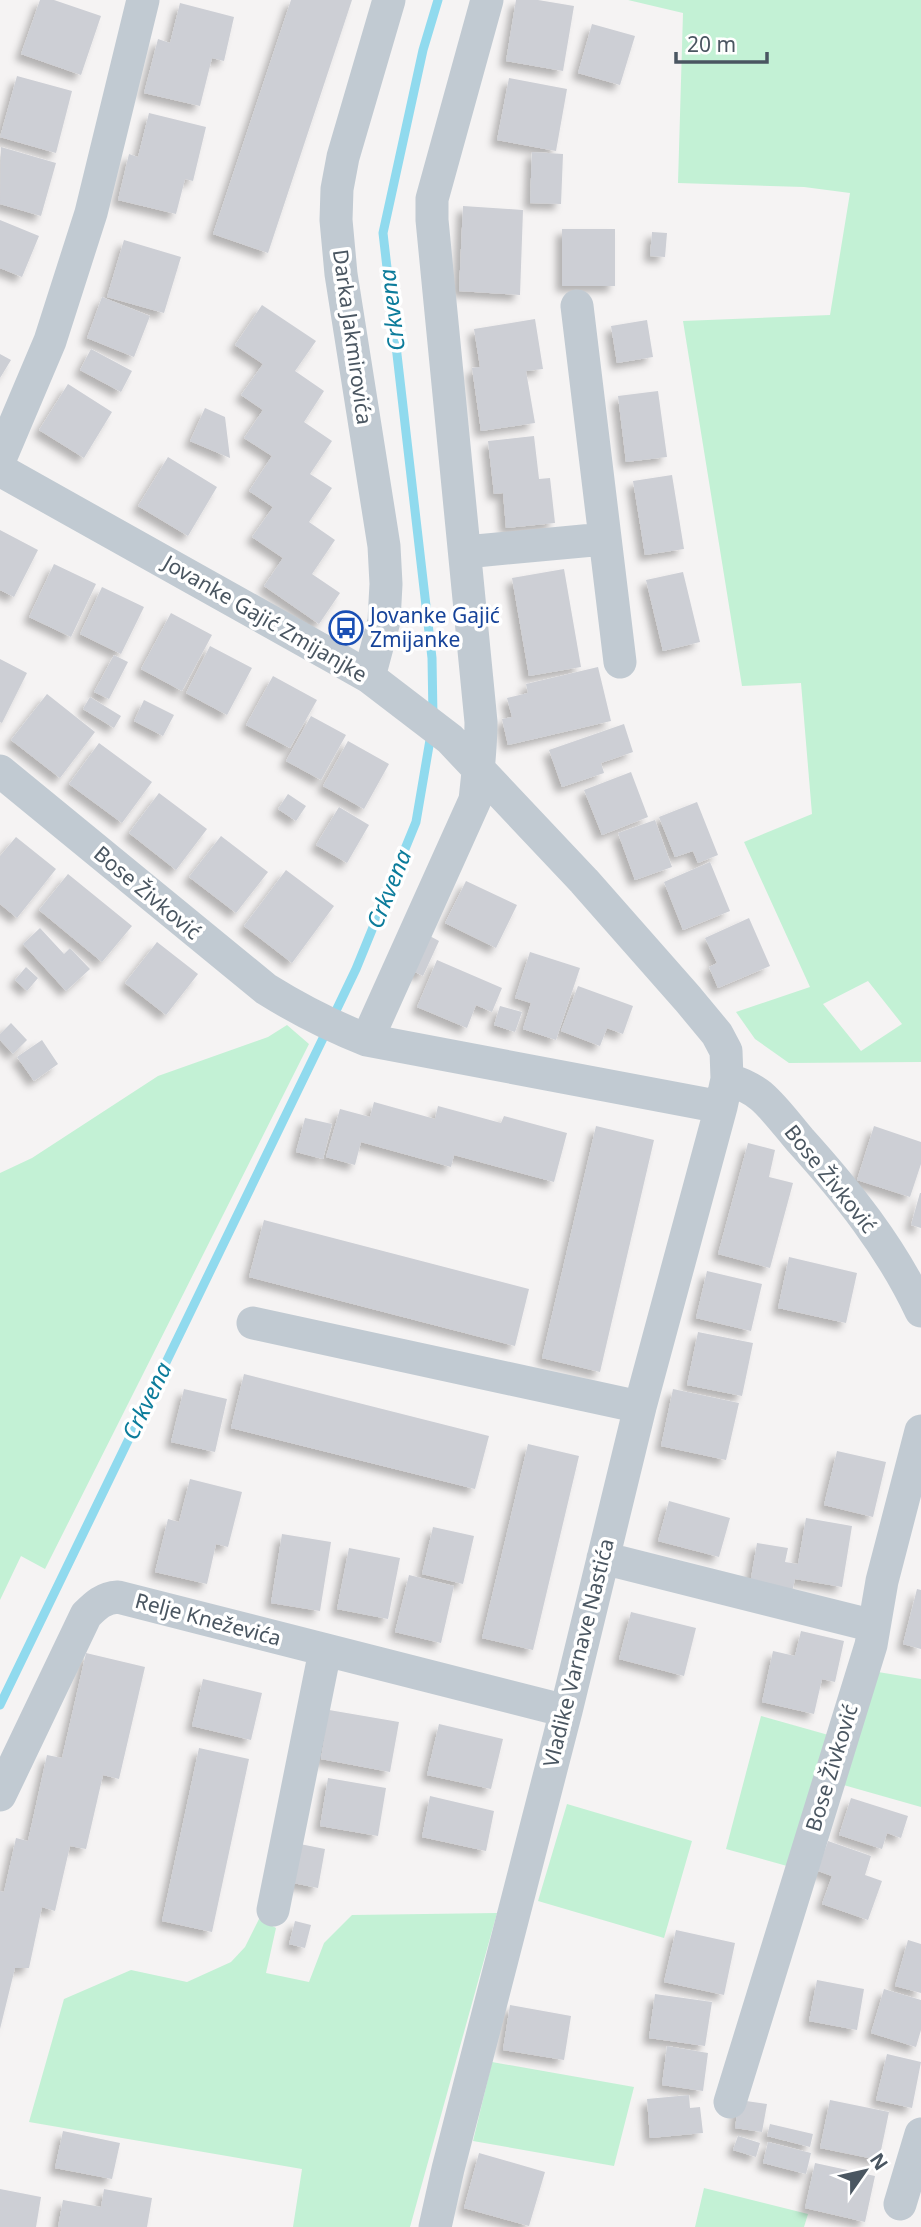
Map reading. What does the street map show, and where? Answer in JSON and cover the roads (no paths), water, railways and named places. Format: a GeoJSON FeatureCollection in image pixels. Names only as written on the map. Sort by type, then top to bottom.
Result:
{"type":"FeatureCollection","features":[{"type":"Feature","properties":{"kind":"street"},"geometry":{"type":"LineString","coordinates":[[0,459],[50,341],[91,213],[143,0]]}},
{"type":"Feature","properties":{"kind":"street","name":"Darka Jakmirovića"},"geometry":{"type":"LineString","coordinates":[[369,677],[384,621],[386,571],[341,274],[336,220],[337,188],[343,157],[389,0]]}},
{"type":"Feature","properties":{"kind":"street"},"geometry":{"type":"LineString","coordinates":[[357,1036],[475,800],[479,770],[481,722],[432,199],[486,0]]}},
{"type":"Feature","properties":{"kind":"street"},"geometry":{"type":"LineString","coordinates":[[577,306],[620,662]]}},
{"type":"Feature","properties":{"kind":"street","name":"Jovanke Gajić Zmijanjke"},"geometry":{"type":"LineString","coordinates":[[0,470],[369,677],[450,739],[584,881],[717,1034],[726,1051],[724,1093]]}},
{"type":"Feature","properties":{"kind":"street"},"geometry":{"type":"LineString","coordinates":[[465,552],[604,539]]}},
{"type":"Feature","properties":{"kind":"street","name":"Bose Živković"},"geometry":{"type":"LineString","coordinates":[[0,771],[265,989],[299,1009],[357,1036],[724,1093],[745,1085],[762,1097],[869,1223],[919,1302]]}},
{"type":"Feature","properties":{"kind":"street","name":"Vladike Varnave Nastića"},"geometry":{"type":"LineString","coordinates":[[435,2227],[640,1407],[724,1093]]}},
{"type":"Feature","properties":{"kind":"street"},"geometry":{"type":"LineString","coordinates":[[253,1323],[640,1407]]}},
{"type":"Feature","properties":{"kind":"street","name":"Bose Živković"},"geometry":{"type":"LineString","coordinates":[[730,2102],[871,1645],[882,1581],[921,1431]]}},
{"type":"Feature","properties":{"kind":"street"},"geometry":{"type":"LineString","coordinates":[[603,1558],[874,1626]]}},
{"type":"Feature","properties":{"kind":"street","name":"Relje Kneževića"},"geometry":{"type":"LineString","coordinates":[[0,1795],[86,1615],[98,1603],[108,1598],[118,1597],[566,1711]]}},
{"type":"Feature","properties":{"kind":"street"},"geometry":{"type":"LineString","coordinates":[[272,1910],[325,1651]]}},
{"type":"Feature","properties":{"kind":"street"},"geometry":{"type":"LineString","coordinates":[[900,2204],[921,2134]]}},
{"type":"Feature","properties":{"kind":"waterway","name":"Crkvena"},"geometry":{"type":"LineString","coordinates":[[433,717],[432,658],[383,233],[423,50],[438,0]]}},
{"type":"Feature","properties":{"kind":"waterway","name":"Crkvena"},"geometry":{"type":"LineString","coordinates":[[333,1017],[356,969],[416,822],[431,734]]}},
{"type":"Feature","properties":{"kind":"waterway","name":"Crkvena"},"geometry":{"type":"LineString","coordinates":[[0,1705],[327,1030]]}},
{"type":"Feature","properties":{"kind":"place","name":"Jovanke Gajić Zmijanke"},"geometry":{"type":"Point","coordinates":[346,628]}}]}
